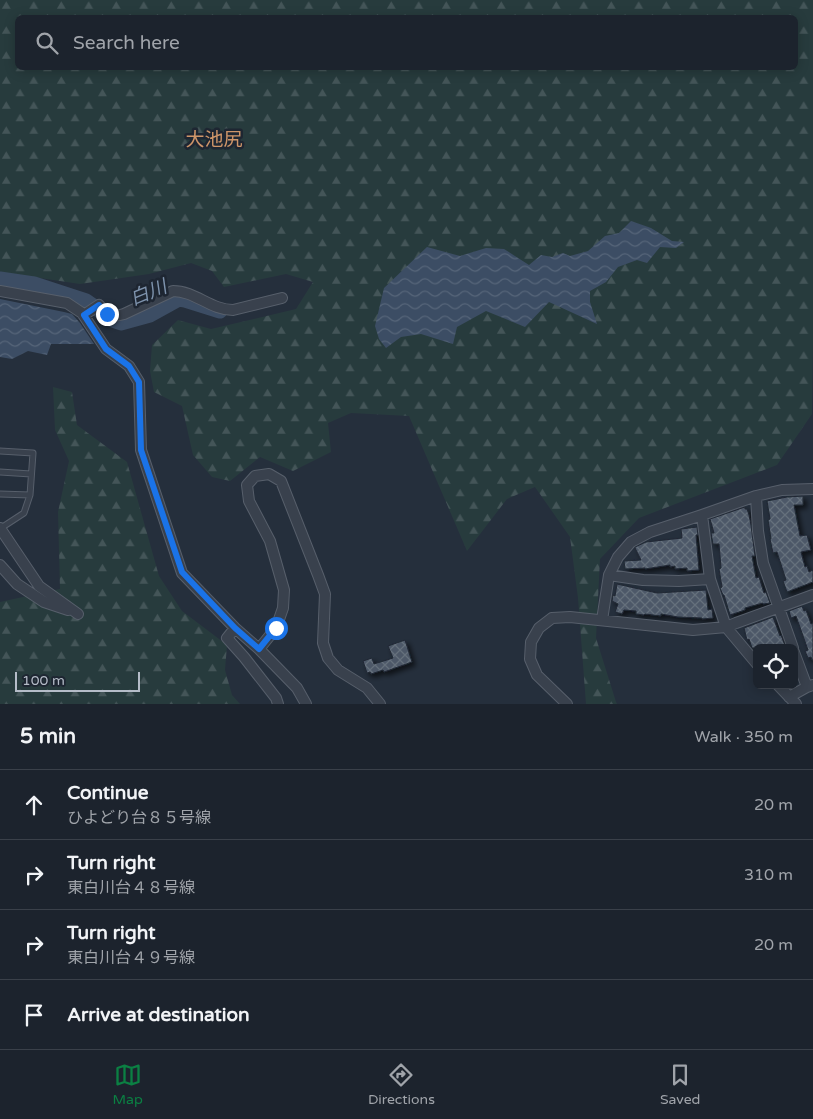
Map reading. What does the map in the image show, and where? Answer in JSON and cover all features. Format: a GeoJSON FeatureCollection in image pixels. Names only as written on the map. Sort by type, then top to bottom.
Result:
{"type":"FeatureCollection","features":[{"type":"Feature","properties":{"kind":"street"},"geometry":{"type":"LineString","coordinates":[[0,291],[67,304],[84,315],[106,349],[129,366],[139,382],[141,450],[182,572],[235,628],[259,649],[297,688],[306,704]]}},
{"type":"Feature","properties":{"kind":"street"},"geometry":{"type":"LineString","coordinates":[[84,315],[99,305],[107,314],[117,316],[173,291],[182,291],[228,310],[282,298]]}},
{"type":"Feature","properties":{"kind":"street"},"geometry":{"type":"LineString","coordinates":[[259,649],[276,628],[283,608],[284,590],[270,541],[249,501],[247,485],[255,476],[269,474],[281,481],[325,594],[322,642],[328,658],[338,670],[367,688],[380,704]]}},
{"type":"Feature","properties":{"kind":"street"},"geometry":{"type":"LineString","coordinates":[[602,620],[609,575],[618,557],[631,542],[650,532],[756,496],[782,490],[813,489]]}},
{"type":"Feature","properties":{"kind":"street"},"geometry":{"type":"LineString","coordinates":[[756,496],[758,531],[763,562],[792,644]]}},
{"type":"Feature","properties":{"kind":"street"},"geometry":{"type":"LineString","coordinates":[[702,515],[710,579],[726,627],[753,659]]}},
{"type":"Feature","properties":{"kind":"street"},"geometry":{"type":"LineString","coordinates":[[0,528],[39,586],[78,614],[44,602],[17,584],[0,565]]}},
{"type":"Feature","properties":{"kind":"street"},"geometry":{"type":"LineString","coordinates":[[609,575],[643,580],[678,581],[710,579]]}},
{"type":"Feature","properties":{"kind":"street"},"geometry":{"type":"LineString","coordinates":[[567,704],[537,675],[530,659],[531,642],[539,628],[552,618],[570,617],[693,630],[726,627],[813,594]]}},
{"type":"Feature","properties":{"kind":"street"},"geometry":{"type":"LineString","coordinates":[[235,628],[227,638],[276,698],[278,704]]}},
{"type":"Feature","properties":{"kind":"street"},"geometry":{"type":"LineString","coordinates":[[782,689],[792,700],[810,686],[798,660]]}},
{"type":"Feature","properties":{"kind":"lane"},"geometry":{"type":"LineString","coordinates":[[0,451],[32,453],[30,495],[24,513],[0,528]]}},
{"type":"Feature","properties":{"kind":"lane"},"geometry":{"type":"LineString","coordinates":[[0,472],[31,474]]}},
{"type":"Feature","properties":{"kind":"lane"},"geometry":{"type":"LineString","coordinates":[[0,494],[30,495]]}},
{"type":"Feature","properties":{"kind":"green space"},"geometry":{"type":"Polygon","coordinates":[[[0,0],[813,0],[812,414],[777,465],[639,518],[600,559],[596,638],[617,704],[586,704],[578,598],[570,537],[535,487],[507,499],[467,551],[409,416],[351,413],[328,423],[331,452],[293,471],[260,457],[230,481],[212,477],[193,455],[182,406],[154,392],[150,371],[152,345],[178,320],[211,329],[296,309],[313,282],[286,274],[224,287],[212,271],[191,263],[149,274],[80,284],[0,272],[0,0]]]}},
{"type":"Feature","properties":{"kind":"green space"},"geometry":{"type":"Polygon","coordinates":[[[53,387],[72,392],[77,425],[127,462],[159,576],[182,611],[227,645],[225,670],[232,695],[240,704],[0,704],[0,602],[60,589],[58,512],[69,461],[55,430],[53,387]]]}},
{"type":"Feature","properties":{"kind":"water"},"geometry":{"type":"Polygon","coordinates":[[[631,221],[651,228],[672,241],[684,242],[676,248],[660,247],[647,263],[637,260],[618,267],[606,282],[590,291],[590,302],[597,324],[549,302],[525,327],[486,311],[457,327],[453,344],[421,334],[401,337],[386,348],[379,339],[375,326],[384,288],[427,247],[460,256],[486,248],[504,249],[529,265],[541,255],[552,257],[563,253],[570,256],[588,251],[605,236],[619,233],[631,221]]]}},
{"type":"Feature","properties":{"kind":"water"},"geometry":{"type":"Polygon","coordinates":[[[0,299],[72,314],[94,344],[51,344],[47,355],[28,351],[12,359],[0,357],[0,299]]]}},
{"type":"Feature","properties":{"kind":"building"},"geometry":{"type":"Polygon","coordinates":[[[803,496],[803,505],[794,505],[800,536],[807,535],[811,550],[801,552],[805,567],[807,566],[809,572],[813,570],[813,582],[787,592],[783,581],[786,580],[777,552],[773,553],[767,501],[803,496]]]}},
{"type":"Feature","properties":{"kind":"building"},"geometry":{"type":"Polygon","coordinates":[[[745,507],[751,525],[755,556],[752,556],[756,578],[759,577],[764,593],[766,592],[770,603],[745,608],[745,610],[730,615],[720,588],[722,587],[719,569],[721,568],[719,544],[713,544],[711,533],[714,533],[710,519],[745,507]]]}},
{"type":"Feature","properties":{"kind":"building"},"geometry":{"type":"Polygon","coordinates":[[[697,527],[699,570],[675,569],[675,566],[670,567],[670,565],[645,569],[625,569],[624,561],[641,560],[635,547],[646,542],[682,538],[681,529],[697,527]]]}},
{"type":"Feature","properties":{"kind":"building"},"geometry":{"type":"Polygon","coordinates":[[[617,584],[657,593],[706,590],[708,610],[712,609],[713,618],[702,619],[661,614],[661,616],[644,615],[636,614],[636,611],[624,610],[622,614],[615,612],[618,604],[612,601],[617,584]]]}},
{"type":"Feature","properties":{"kind":"building"},"geometry":{"type":"Polygon","coordinates":[[[802,606],[804,611],[806,610],[811,624],[813,623],[813,660],[811,657],[808,658],[805,651],[808,650],[796,616],[791,618],[789,611],[802,606]]]}},
{"type":"Feature","properties":{"kind":"building"},"geometry":{"type":"Polygon","coordinates":[[[773,617],[784,644],[753,644],[752,648],[749,639],[747,640],[744,628],[773,617]]]}},
{"type":"Feature","properties":{"kind":"building"},"geometry":{"type":"Polygon","coordinates":[[[405,640],[412,662],[384,672],[383,670],[371,674],[370,672],[367,673],[363,661],[372,658],[374,664],[393,658],[388,646],[405,640]]]}},
{"type":"Feature","properties":{"kind":"waterway","name":"白川"},"geometry":{"type":"LineString","coordinates":[[0,279],[34,284],[86,301],[109,319],[121,323],[150,315],[179,299],[220,311]]}},
{"type":"Feature","properties":{"kind":"district","name":"大池尻"},"geometry":{"type":"Point","coordinates":[214,139]}},
{"type":"Feature","properties":{"kind":"route"},"geometry":{"type":"LineString","coordinates":[[107,314],[99,305],[84,315],[106,349],[129,366],[139,382],[141,450],[182,572],[235,628],[259,649],[276,628]]}}]}
